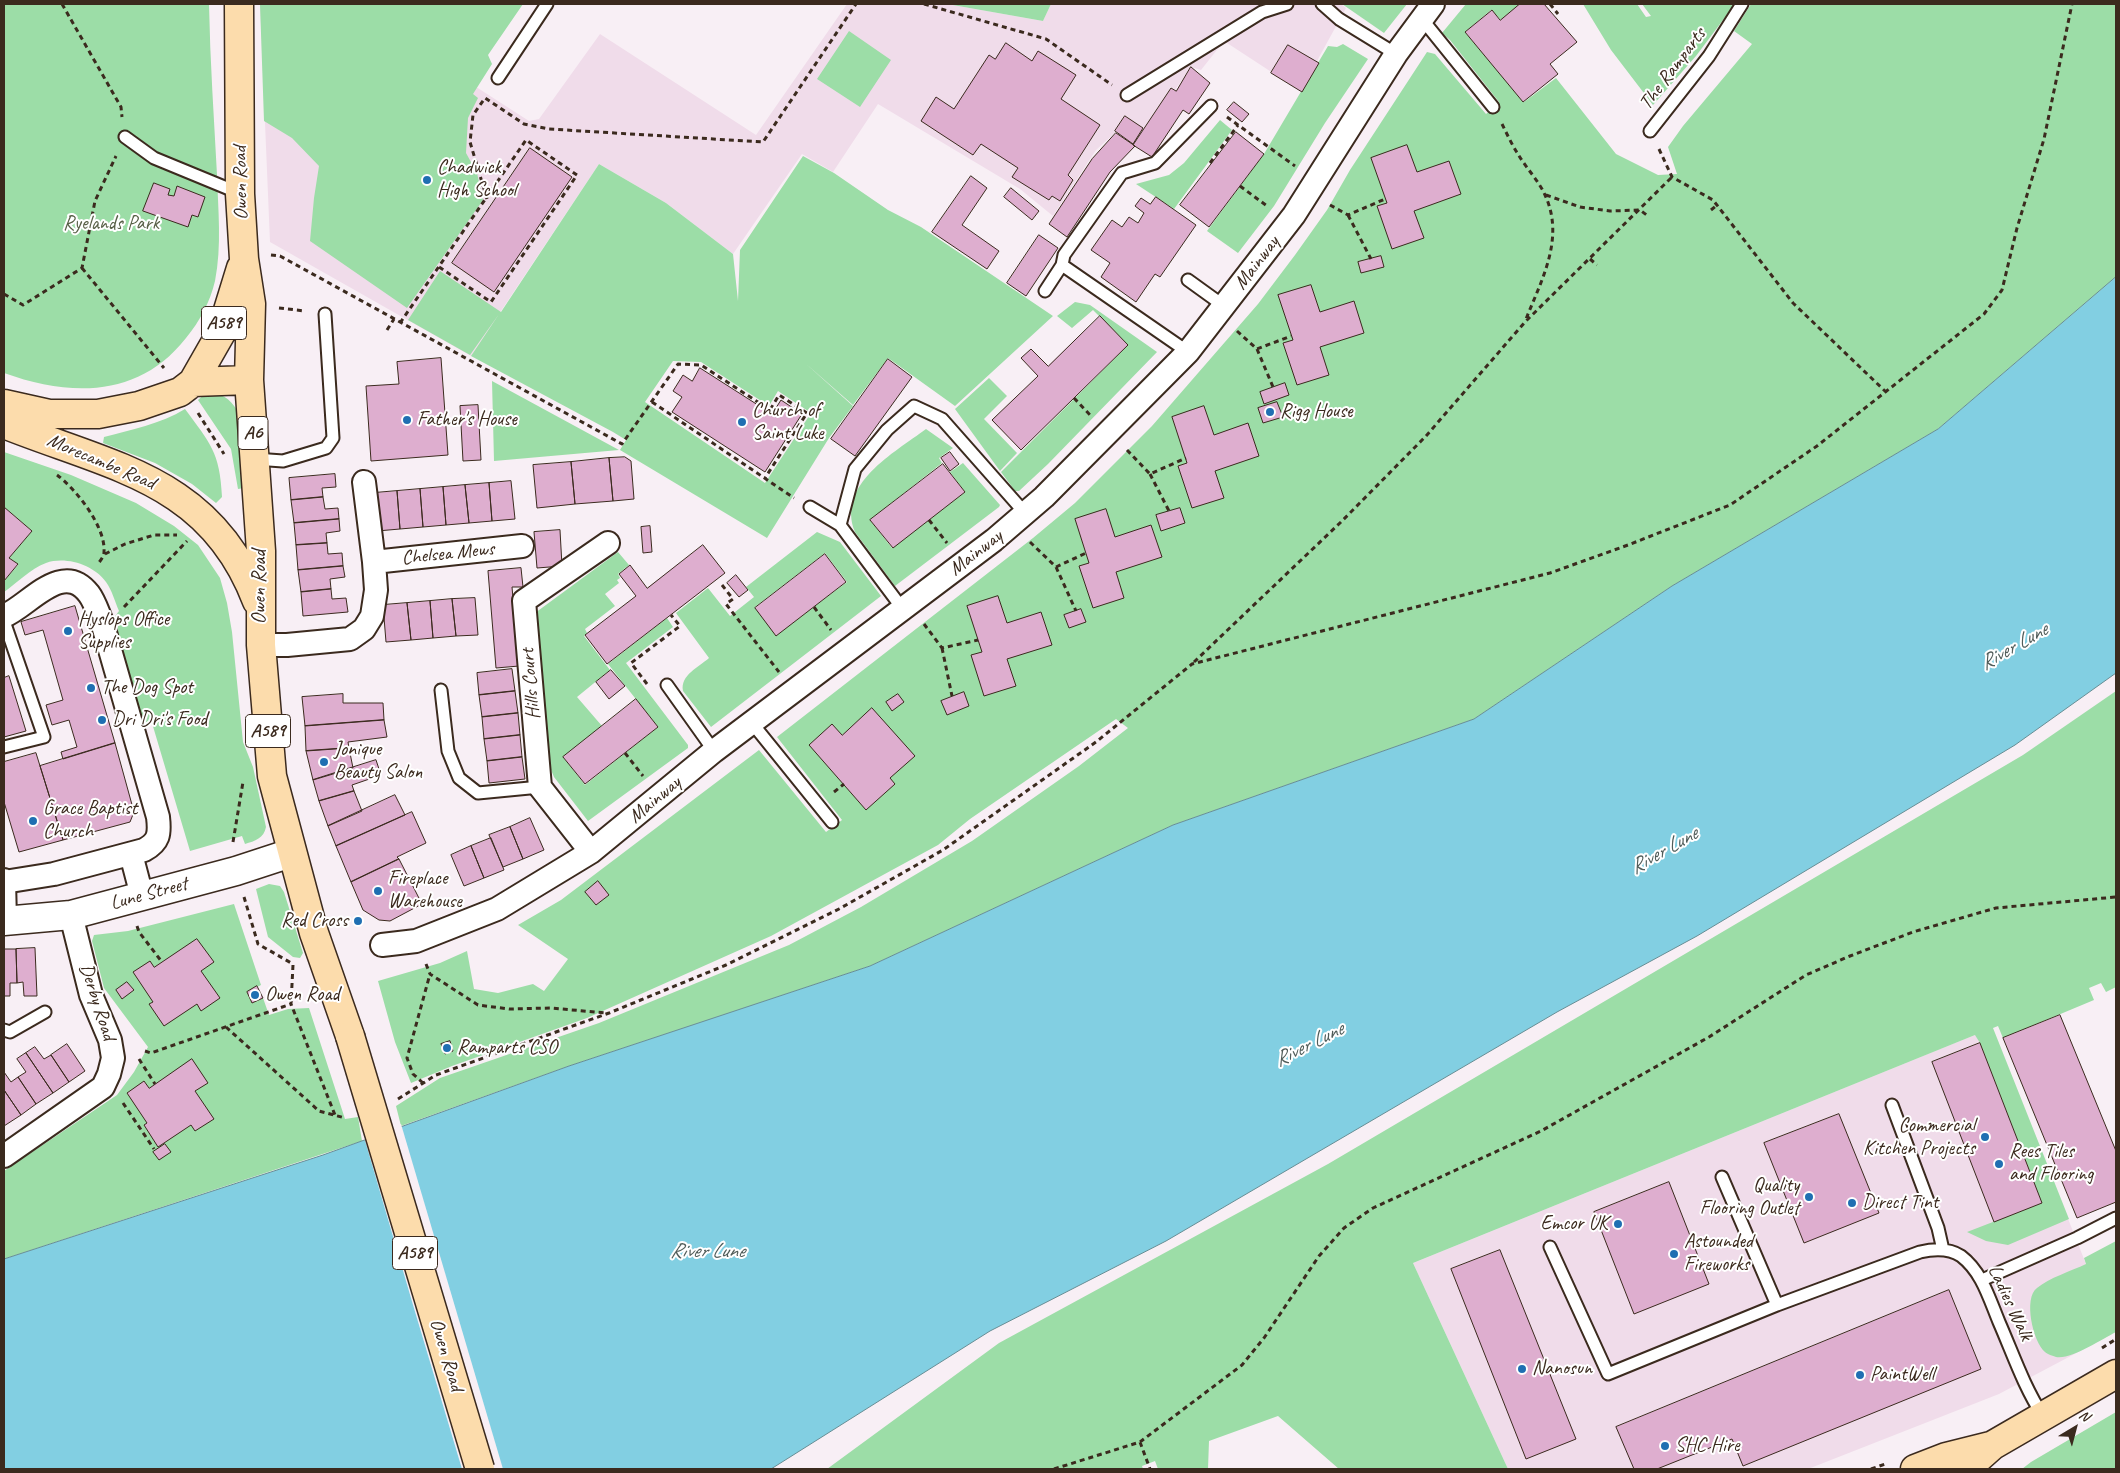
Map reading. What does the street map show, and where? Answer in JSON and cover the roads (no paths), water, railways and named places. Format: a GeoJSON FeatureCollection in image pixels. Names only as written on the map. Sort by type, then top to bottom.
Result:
{"type":"FeatureCollection","features":[{"type":"Feature","properties":{"kind":"main road","name":"Owen Road"},"geometry":{"type":"LineString","coordinates":[[239,4],[240,194],[244,259],[251,304],[249,380],[261,551],[261,645],[272,776],[314,933],[350,1036],[480,1469]]}},
{"type":"Feature","properties":{"kind":"main road","name":"A589"},"geometry":{"type":"LineString","coordinates":[[4,404],[49,414],[98,414],[157,401],[180,392],[193,382],[221,333],[244,259]]}},
{"type":"Feature","properties":{"kind":"main road","name":"A589"},"geometry":{"type":"LineString","coordinates":[[193,382],[249,380]]}},
{"type":"Feature","properties":{"kind":"main road","name":"Morecambe Road"},"geometry":{"type":"LineString","coordinates":[[4,424],[116,464],[153,482],[192,508],[209,522],[230,546],[249,580],[260,607]]}},
{"type":"Feature","properties":{"kind":"main road"},"geometry":{"type":"LineString","coordinates":[[1966,1469],[1993,1445],[2116,1374]]}},
{"type":"Feature","properties":{"kind":"main road"},"geometry":{"type":"LineString","coordinates":[[1915,1469],[1946,1457],[1993,1445]]}},
{"type":"Feature","properties":{"kind":"street","name":"Mainway"},"geometry":{"type":"LineString","coordinates":[[382,945],[416,941],[497,909],[591,852],[714,751],[994,540],[1025,513],[1188,352],[1288,222],[1305,181],[1428,11]]}},
{"type":"Feature","properties":{"kind":"street","name":"Chelsea Mews"},"geometry":{"type":"LineString","coordinates":[[261,645],[287,645],[350,639],[364,629],[372,616],[376,590],[364,482]]}},
{"type":"Feature","properties":{"kind":"street","name":"Hills Court"},"geometry":{"type":"LineString","coordinates":[[540,786],[524,602],[608,543]]}},
{"type":"Feature","properties":{"kind":"street","name":"Chelsea Mews"},"geometry":{"type":"LineString","coordinates":[[374,562],[522,546]]}},
{"type":"Feature","properties":{"kind":"street"},"geometry":{"type":"LineString","coordinates":[[4,616],[53,583],[70,582],[81,586],[90,595],[102,622],[158,817],[159,838],[153,845],[137,852],[54,874],[4,881],[4,921]]}},
{"type":"Feature","properties":{"kind":"street"},"geometry":{"type":"LineString","coordinates":[[540,786],[591,852]]}},
{"type":"Feature","properties":{"kind":"street"},"geometry":{"type":"LineString","coordinates":[[136,898],[137,852]]}},
{"type":"Feature","properties":{"kind":"street","name":"Lune Street"},"geometry":{"type":"LineString","coordinates":[[4,921],[72,915],[236,871],[292,853]]}},
{"type":"Feature","properties":{"kind":"street","name":"Derby Road"},"geometry":{"type":"LineString","coordinates":[[4,1156],[103,1087],[109,1074],[113,1058],[110,1040],[91,995],[72,915]]}},
{"type":"Feature","properties":{"kind":"lane"},"geometry":{"type":"LineString","coordinates":[[498,78],[547,4]]}},
{"type":"Feature","properties":{"kind":"lane"},"geometry":{"type":"LineString","coordinates":[[1127,95],[1262,12],[1288,4]]}},
{"type":"Feature","properties":{"kind":"lane"},"geometry":{"type":"LineString","coordinates":[[1322,4],[1339,19],[1396,54]]}},
{"type":"Feature","properties":{"kind":"lane","name":"The Ramparts"},"geometry":{"type":"LineString","coordinates":[[1650,131],[1709,56],[1742,4]]}},
{"type":"Feature","properties":{"kind":"lane"},"geometry":{"type":"LineString","coordinates":[[1428,11],[1493,107]]}},
{"type":"Feature","properties":{"kind":"lane"},"geometry":{"type":"LineString","coordinates":[[1045,291],[1062,265],[1064,255],[1122,173],[1155,164],[1210,106]]}},
{"type":"Feature","properties":{"kind":"lane"},"geometry":{"type":"LineString","coordinates":[[125,137],[154,158],[240,194]]}},
{"type":"Feature","properties":{"kind":"lane"},"geometry":{"type":"LineString","coordinates":[[1062,265],[1188,352]]}},
{"type":"Feature","properties":{"kind":"lane"},"geometry":{"type":"LineString","coordinates":[[1188,280],[1221,310]]}},
{"type":"Feature","properties":{"kind":"lane"},"geometry":{"type":"LineString","coordinates":[[255,459],[283,461],[326,448],[333,438],[325,314]]}},
{"type":"Feature","properties":{"kind":"lane"},"geometry":{"type":"LineString","coordinates":[[840,525],[855,469],[887,430],[914,406],[942,419],[1025,513]]}},
{"type":"Feature","properties":{"kind":"lane"},"geometry":{"type":"LineString","coordinates":[[810,506],[840,525],[905,606]]}},
{"type":"Feature","properties":{"kind":"lane"},"geometry":{"type":"LineString","coordinates":[[4,621],[44,737],[4,747]]}},
{"type":"Feature","properties":{"kind":"lane"},"geometry":{"type":"LineString","coordinates":[[667,686],[714,751]]}},
{"type":"Feature","properties":{"kind":"lane"},"geometry":{"type":"LineString","coordinates":[[441,690],[448,751],[459,778],[478,793],[540,786]]}},
{"type":"Feature","properties":{"kind":"lane"},"geometry":{"type":"LineString","coordinates":[[752,723],[832,822]]}},
{"type":"Feature","properties":{"kind":"lane"},"geometry":{"type":"LineString","coordinates":[[6,1032],[45,1012]]}},
{"type":"Feature","properties":{"kind":"lane"},"geometry":{"type":"LineString","coordinates":[[1550,1247],[1608,1374],[1777,1305],[1920,1252],[1943,1250],[1938,1228],[1892,1105]]}},
{"type":"Feature","properties":{"kind":"lane"},"geometry":{"type":"LineString","coordinates":[[1722,1177],[1777,1305]]}},
{"type":"Feature","properties":{"kind":"lane"},"geometry":{"type":"LineString","coordinates":[[1982,1280],[2077,1238],[2116,1218]]}},
{"type":"Feature","properties":{"kind":"lane","name":"Ladies Walk"},"geometry":{"type":"LineString","coordinates":[[1943,1250],[1959,1254],[1970,1264],[1982,1280],[2028,1391],[2043,1417]]}},
{"type":"Feature","properties":{"kind":"water","name":"River Lune"},"geometry":{"type":"Polygon","coordinates":[[[2116,277],[2116,673],[2015,745],[1697,936],[1557,1012],[1166,1241],[990,1331],[771,1469],[4,1469],[4,1259],[323,1155],[569,1066],[870,966],[1173,825],[1474,719],[1672,586],[1938,429],[2116,277]]]}},
{"type":"Feature","properties":{"kind":"place","name":"Chadwick High School"},"geometry":{"type":"Point","coordinates":[427,180]}},
{"type":"Feature","properties":{"kind":"place","name":"Rigg House"},"geometry":{"type":"Point","coordinates":[1270,412]}},
{"type":"Feature","properties":{"kind":"place","name":"Father's House"},"geometry":{"type":"Point","coordinates":[407,420]}},
{"type":"Feature","properties":{"kind":"place","name":"Church of Saint Luke"},"geometry":{"type":"Point","coordinates":[742,422]}},
{"type":"Feature","properties":{"kind":"place","name":"Hyslops Office Supplies"},"geometry":{"type":"Point","coordinates":[68,631]}},
{"type":"Feature","properties":{"kind":"place","name":"The Dog Spot"},"geometry":{"type":"Point","coordinates":[91,688]}},
{"type":"Feature","properties":{"kind":"place","name":"Dri Dri's Food"},"geometry":{"type":"Point","coordinates":[102,720]}},
{"type":"Feature","properties":{"kind":"place","name":"Jonique Beauty Salon"},"geometry":{"type":"Point","coordinates":[324,762]}},
{"type":"Feature","properties":{"kind":"place","name":"Grace Baptist Church"},"geometry":{"type":"Point","coordinates":[33,821]}},
{"type":"Feature","properties":{"kind":"place","name":"Fireplace Warehouse"},"geometry":{"type":"Point","coordinates":[378,891]}},
{"type":"Feature","properties":{"kind":"place","name":"Red Cross"},"geometry":{"type":"Point","coordinates":[358,921]}},
{"type":"Feature","properties":{"kind":"place","name":"Owen Road"},"geometry":{"type":"Point","coordinates":[255,995]}},
{"type":"Feature","properties":{"kind":"place","name":"Ramparts CSO"},"geometry":{"type":"Point","coordinates":[447,1048]}},
{"type":"Feature","properties":{"kind":"place","name":"Commercial Kitchen Projects"},"geometry":{"type":"Point","coordinates":[1985,1137]}},
{"type":"Feature","properties":{"kind":"place","name":"Rees Tiles and Flooring"},"geometry":{"type":"Point","coordinates":[1999,1164]}},
{"type":"Feature","properties":{"kind":"place","name":"Quality Flooring Outlet"},"geometry":{"type":"Point","coordinates":[1809,1197]}},
{"type":"Feature","properties":{"kind":"place","name":"Direct Tint"},"geometry":{"type":"Point","coordinates":[1852,1203]}},
{"type":"Feature","properties":{"kind":"place","name":"Emcor UK"},"geometry":{"type":"Point","coordinates":[1618,1224]}},
{"type":"Feature","properties":{"kind":"place","name":"Astounded Fireworks"},"geometry":{"type":"Point","coordinates":[1674,1254]}},
{"type":"Feature","properties":{"kind":"place","name":"Nanosun"},"geometry":{"type":"Point","coordinates":[1522,1369]}},
{"type":"Feature","properties":{"kind":"place","name":"PaintWell"},"geometry":{"type":"Point","coordinates":[1860,1375]}},
{"type":"Feature","properties":{"kind":"place","name":"SHC Hire"},"geometry":{"type":"Point","coordinates":[1665,1446]}},
{"type":"Feature","properties":{"kind":"park label","name":"Ryelands Park"},"geometry":{"type":"Point","coordinates":[111,224]}}]}
